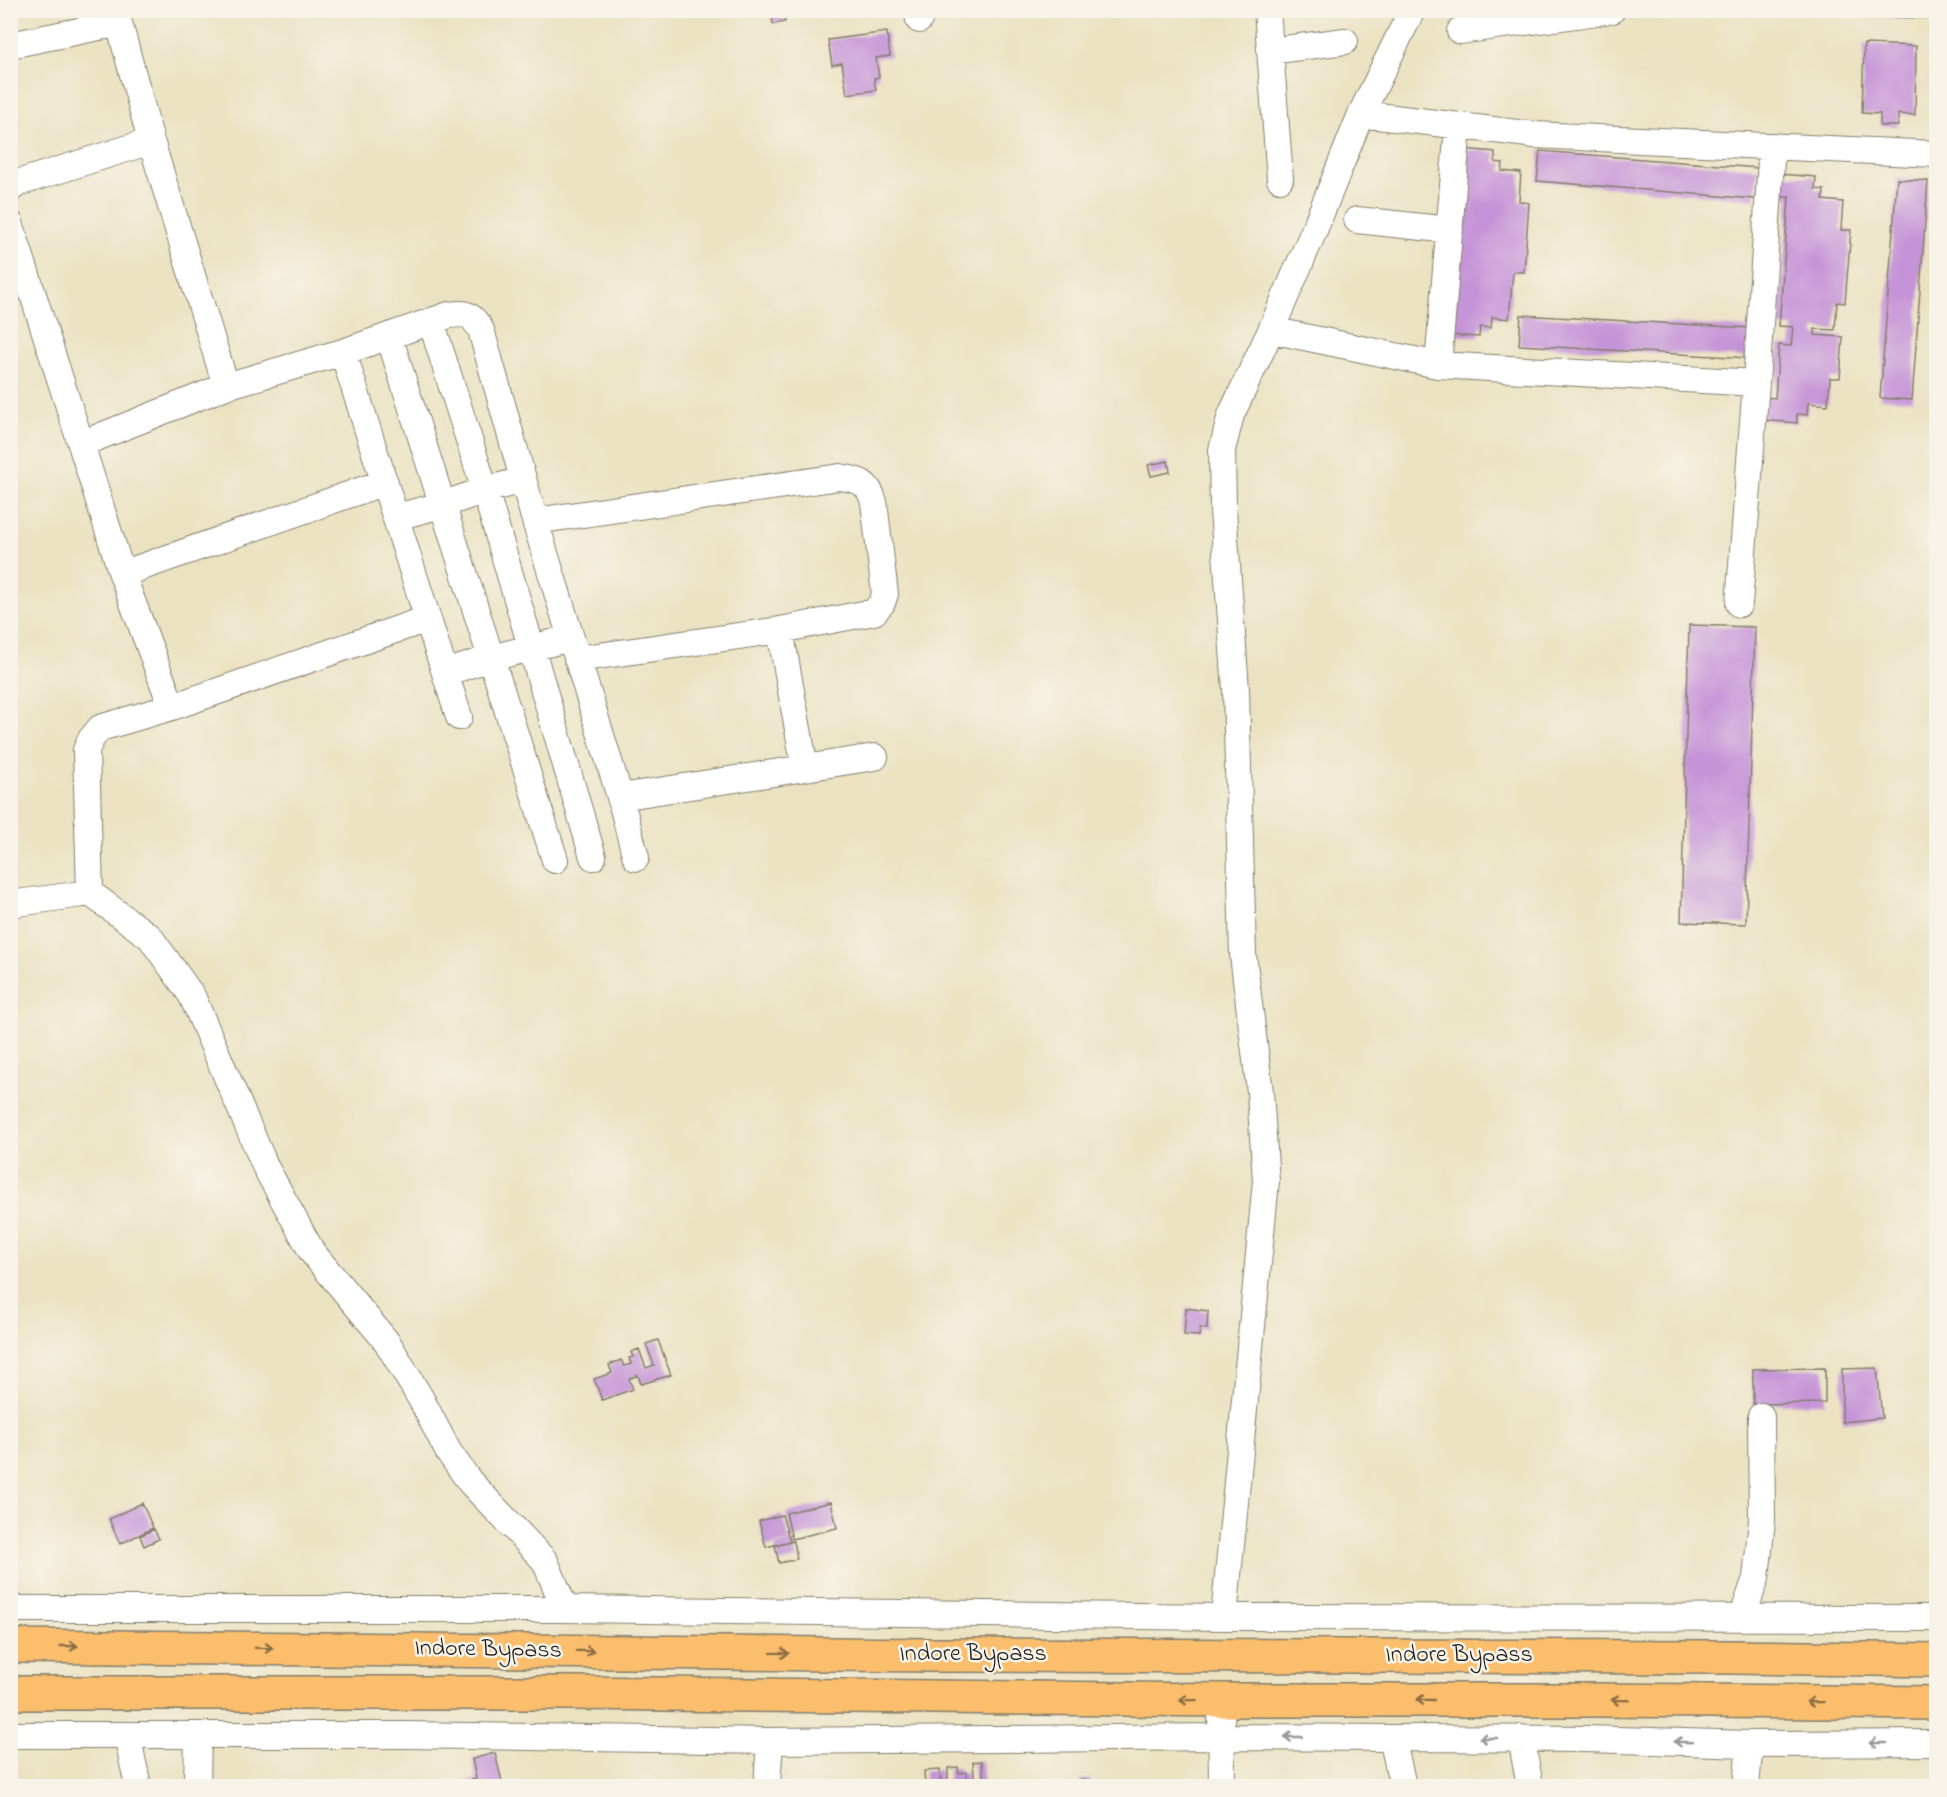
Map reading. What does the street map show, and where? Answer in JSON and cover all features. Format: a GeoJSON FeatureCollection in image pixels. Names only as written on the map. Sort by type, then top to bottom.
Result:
{"type":"FeatureCollection","features":[{"type":"Feature","properties":{"kind":"highway","name":"Indore Bypass"},"geometry":{"type":"LineString","coordinates":[[10,1646],[918,1655],[1718,1656],[1936,1660]]}},
{"type":"Feature","properties":{"kind":"highway","name":"Indore Bypass"},"geometry":{"type":"LineString","coordinates":[[10,1693],[572,1693],[1221,1700],[1936,1703]]}},
{"type":"Feature","properties":{"kind":"street"},"geometry":{"type":"LineString","coordinates":[[1267,10],[1280,179]]}},
{"type":"Feature","properties":{"kind":"street"},"geometry":{"type":"LineString","coordinates":[[1224,1617],[1266,1181],[1260,1092],[1243,955],[1236,690],[1223,510],[1222,450],[1231,415],[1313,233],[1361,114],[1412,10]]}},
{"type":"Feature","properties":{"kind":"street"},"geometry":{"type":"LineString","coordinates":[[1460,31],[1612,10]]}},
{"type":"Feature","properties":{"kind":"street"},"geometry":{"type":"LineString","coordinates":[[10,45],[117,17],[151,141],[226,387]]}},
{"type":"Feature","properties":{"kind":"street"},"geometry":{"type":"LineString","coordinates":[[1270,51],[1345,41]]}},
{"type":"Feature","properties":{"kind":"street"},"geometry":{"type":"LineString","coordinates":[[1361,114],[1535,135],[1936,154]]}},
{"type":"Feature","properties":{"kind":"street"},"geometry":{"type":"LineString","coordinates":[[1438,365],[1458,126]]}},
{"type":"Feature","properties":{"kind":"street"},"geometry":{"type":"LineString","coordinates":[[10,189],[18,183],[151,141]]}},
{"type":"Feature","properties":{"kind":"street"},"geometry":{"type":"LineString","coordinates":[[1738,604],[1772,146]]}},
{"type":"Feature","properties":{"kind":"street"},"geometry":{"type":"LineString","coordinates":[[1357,220],[1449,230]]}},
{"type":"Feature","properties":{"kind":"street"},"geometry":{"type":"LineString","coordinates":[[10,224],[122,574],[172,707]]}},
{"type":"Feature","properties":{"kind":"street"},"geometry":{"type":"LineString","coordinates":[[81,444],[226,387],[343,352],[449,315],[465,313],[475,319],[481,330],[535,521],[620,797],[636,858]]}},
{"type":"Feature","properties":{"kind":"street"},"geometry":{"type":"LineString","coordinates":[[431,321],[485,490],[593,857]]}},
{"type":"Feature","properties":{"kind":"street"},"geometry":{"type":"LineString","coordinates":[[1271,330],[1438,365],[1756,383]]}},
{"type":"Feature","properties":{"kind":"street"},"geometry":{"type":"LineString","coordinates":[[389,336],[555,860]]}},
{"type":"Feature","properties":{"kind":"street"},"geometry":{"type":"LineString","coordinates":[[343,352],[459,717]]}},
{"type":"Feature","properties":{"kind":"street"},"geometry":{"type":"LineString","coordinates":[[444,673],[531,647],[574,649],[780,630],[869,614],[882,603],[885,594],[874,502],[870,489],[859,480],[840,477],[535,521]]}},
{"type":"Feature","properties":{"kind":"street"},"geometry":{"type":"LineString","coordinates":[[396,518],[523,480]]}},
{"type":"Feature","properties":{"kind":"street"},"geometry":{"type":"LineString","coordinates":[[122,574],[385,482]]}},
{"type":"Feature","properties":{"kind":"street"},"geometry":{"type":"LineString","coordinates":[[90,893],[86,750],[100,728],[172,707],[427,619]]}},
{"type":"Feature","properties":{"kind":"street"},"geometry":{"type":"LineString","coordinates":[[780,630],[805,768]]}},
{"type":"Feature","properties":{"kind":"street"},"geometry":{"type":"LineString","coordinates":[[620,797],[875,757]]}},
{"type":"Feature","properties":{"kind":"street"},"geometry":{"type":"LineString","coordinates":[[10,904],[90,893],[150,938],[192,996],[266,1168],[312,1252],[387,1342],[421,1399],[448,1451],[470,1482],[545,1561],[565,1609]]}},
{"type":"Feature","properties":{"kind":"street"},"geometry":{"type":"LineString","coordinates":[[1742,1618],[1756,1578],[1762,1520],[1761,1416]]}},
{"type":"Feature","properties":{"kind":"street"},"geometry":{"type":"LineString","coordinates":[[10,1610],[565,1609],[1224,1617],[1936,1618]]}},
{"type":"Feature","properties":{"kind":"street"},"geometry":{"type":"LineString","coordinates":[[1221,1700],[1222,1786]]}},
{"type":"Feature","properties":{"kind":"street"},"geometry":{"type":"LineString","coordinates":[[10,1735],[405,1735],[770,1741],[1220,1737],[1521,1738],[1750,1744],[1936,1743]]}},
{"type":"Feature","properties":{"kind":"street"},"geometry":{"type":"LineString","coordinates":[[127,1735],[138,1786]]}},
{"type":"Feature","properties":{"kind":"street"},"geometry":{"type":"LineString","coordinates":[[197,1786],[198,1735]]}},
{"type":"Feature","properties":{"kind":"street"},"geometry":{"type":"LineString","coordinates":[[1392,1738],[1402,1786]]}},
{"type":"Feature","properties":{"kind":"street"},"geometry":{"type":"LineString","coordinates":[[1521,1738],[1530,1786]]}},
{"type":"Feature","properties":{"kind":"street"},"geometry":{"type":"LineString","coordinates":[[767,1786],[770,1741]]}},
{"type":"Feature","properties":{"kind":"street"},"geometry":{"type":"LineString","coordinates":[[1746,1786],[1750,1744]]}},
{"type":"Feature","properties":{"kind":"building"},"geometry":{"type":"Polygon","coordinates":[[[771,10],[812,10],[812,13],[784,17],[785,22],[773,24],[771,10]]]}},
{"type":"Feature","properties":{"kind":"building"},"geometry":{"type":"Polygon","coordinates":[[[1874,10],[1936,10],[1936,18],[1874,17],[1874,10]]]}},
{"type":"Feature","properties":{"kind":"building"},"geometry":{"type":"Polygon","coordinates":[[[887,32],[890,56],[876,58],[879,77],[874,78],[876,90],[847,94],[842,63],[832,65],[828,40],[887,32]]]}},
{"type":"Feature","properties":{"kind":"building"},"geometry":{"type":"Polygon","coordinates":[[[1864,44],[1916,46],[1915,115],[1898,114],[1898,126],[1880,126],[1880,114],[1862,113],[1864,44]]]}},
{"type":"Feature","properties":{"kind":"building"},"geometry":{"type":"Polygon","coordinates":[[[1464,149],[1495,152],[1495,162],[1503,163],[1502,171],[1521,173],[1519,201],[1529,203],[1524,272],[1513,272],[1509,319],[1492,317],[1491,328],[1480,327],[1479,337],[1449,335],[1464,149]]]}},
{"type":"Feature","properties":{"kind":"building"},"geometry":{"type":"Polygon","coordinates":[[[1540,151],[1758,168],[1755,199],[1537,181],[1540,151]]]}},
{"type":"Feature","properties":{"kind":"building"},"geometry":{"type":"Polygon","coordinates":[[[1779,174],[1816,177],[1815,189],[1824,190],[1823,200],[1843,202],[1841,230],[1851,230],[1845,303],[1837,302],[1835,330],[1815,329],[1815,335],[1843,337],[1840,378],[1830,378],[1828,405],[1808,403],[1807,415],[1797,414],[1797,423],[1762,420],[1764,397],[1775,398],[1779,345],[1791,346],[1793,327],[1779,326],[1789,197],[1777,197],[1779,174]]]}},
{"type":"Feature","properties":{"kind":"building"},"geometry":{"type":"Polygon","coordinates":[[[1897,179],[1928,181],[1912,400],[1880,398],[1897,179]]]}},
{"type":"Feature","properties":{"kind":"building"},"geometry":{"type":"Polygon","coordinates":[[[1521,315],[1750,328],[1749,358],[1519,345],[1521,315]]]}},
{"type":"Feature","properties":{"kind":"building"},"geometry":{"type":"Polygon","coordinates":[[[1168,461],[1170,472],[1151,476],[1148,465],[1168,461]]]}},
{"type":"Feature","properties":{"kind":"building"},"geometry":{"type":"Polygon","coordinates":[[[1689,625],[1755,627],[1746,924],[1681,922],[1689,625]]]}},
{"type":"Feature","properties":{"kind":"building"},"geometry":{"type":"Polygon","coordinates":[[[1186,1308],[1208,1311],[1207,1329],[1200,1328],[1199,1336],[1184,1335],[1186,1308]]]}},
{"type":"Feature","properties":{"kind":"building"},"geometry":{"type":"Polygon","coordinates":[[[658,1340],[671,1375],[641,1384],[638,1375],[629,1379],[633,1389],[602,1400],[594,1379],[612,1373],[609,1365],[621,1360],[624,1366],[631,1364],[629,1358],[633,1357],[631,1352],[639,1349],[646,1368],[654,1365],[646,1344],[658,1340]]]}},
{"type":"Feature","properties":{"kind":"building"},"geometry":{"type":"Polygon","coordinates":[[[1825,1368],[1825,1403],[1753,1404],[1753,1369],[1825,1368]]]}},
{"type":"Feature","properties":{"kind":"building"},"geometry":{"type":"Polygon","coordinates":[[[1877,1368],[1882,1418],[1842,1422],[1842,1369],[1877,1368]]]}},
{"type":"Feature","properties":{"kind":"building"},"geometry":{"type":"Polygon","coordinates":[[[831,1502],[837,1528],[792,1539],[786,1513],[831,1502]]]}},
{"type":"Feature","properties":{"kind":"building"},"geometry":{"type":"Polygon","coordinates":[[[142,1503],[153,1528],[120,1544],[109,1519],[142,1503]]]}},
{"type":"Feature","properties":{"kind":"building"},"geometry":{"type":"Polygon","coordinates":[[[782,1515],[790,1541],[766,1547],[759,1521],[782,1515]]]}},
{"type":"Feature","properties":{"kind":"building"},"geometry":{"type":"Polygon","coordinates":[[[154,1529],[159,1539],[144,1546],[140,1536],[154,1529]]]}},
{"type":"Feature","properties":{"kind":"building"},"geometry":{"type":"Polygon","coordinates":[[[794,1541],[797,1559],[779,1563],[775,1546],[794,1541]]]}},
{"type":"Feature","properties":{"kind":"building"},"geometry":{"type":"Polygon","coordinates":[[[495,1753],[503,1786],[464,1786],[463,1782],[476,1779],[472,1759],[495,1753]]]}},
{"type":"Feature","properties":{"kind":"building"},"geometry":{"type":"Polygon","coordinates":[[[982,1761],[984,1786],[975,1786],[973,1762],[982,1761]]]}},
{"type":"Feature","properties":{"kind":"building"},"geometry":{"type":"Polygon","coordinates":[[[958,1767],[959,1773],[967,1772],[968,1786],[948,1786],[948,1768],[958,1767]]]}},
{"type":"Feature","properties":{"kind":"building"},"geometry":{"type":"Polygon","coordinates":[[[940,1770],[941,1786],[925,1786],[924,1771],[940,1770]]]}},
{"type":"Feature","properties":{"kind":"building"},"geometry":{"type":"Polygon","coordinates":[[[1080,1780],[1091,1780],[1091,1786],[1080,1786],[1080,1780]]]}}]}
